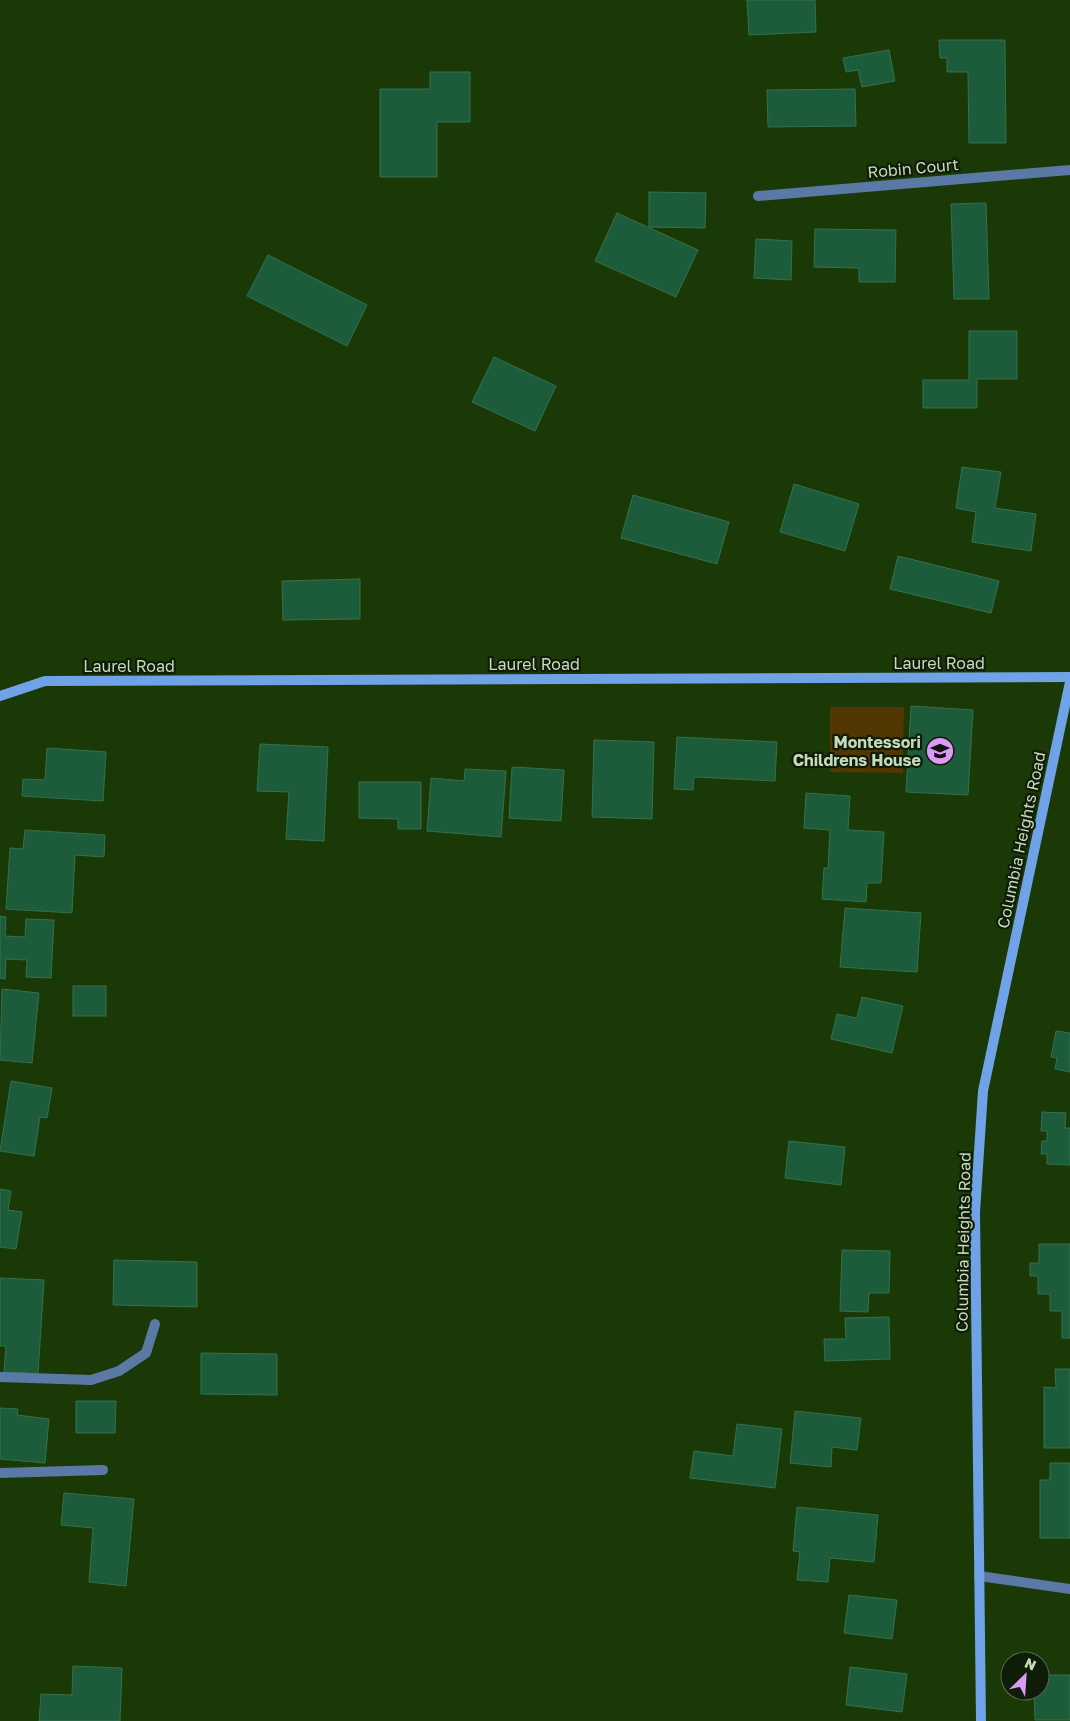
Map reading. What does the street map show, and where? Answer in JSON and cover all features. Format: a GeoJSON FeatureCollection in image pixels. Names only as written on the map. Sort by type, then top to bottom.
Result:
{"type":"FeatureCollection","features":[{"type":"Feature","properties":{"kind":"street","name":"Robin Court"},"geometry":{"type":"LineString","coordinates":[[758,196],[1070,170]]}},
{"type":"Feature","properties":{"kind":"street","name":"Laurel Road"},"geometry":{"type":"LineString","coordinates":[[0,696],[45,681],[1070,677]]}},
{"type":"Feature","properties":{"kind":"street","name":"Columbia Heights Road"},"geometry":{"type":"LineString","coordinates":[[981,1721],[975,1212],[983,1091],[1069,696],[1070,682]]}},
{"type":"Feature","properties":{"kind":"street"},"geometry":{"type":"LineString","coordinates":[[0,1377],[91,1380],[119,1371],[146,1353],[155,1324]]}},
{"type":"Feature","properties":{"kind":"street"},"geometry":{"type":"LineString","coordinates":[[0,1473],[103,1470]]}},
{"type":"Feature","properties":{"kind":"street"},"geometry":{"type":"LineString","coordinates":[[979,1576],[1070,1588]]}},
{"type":"Feature","properties":{"kind":"shaded area"},"geometry":{"type":"Polygon","coordinates":[[[830,707],[904,707],[903,773],[830,772],[830,707]]]}},
{"type":"Feature","properties":{"kind":"building"},"geometry":{"type":"Polygon","coordinates":[[[747,0],[815,0],[816,32],[749,35],[747,0]]]}},
{"type":"Feature","properties":{"kind":"building"},"geometry":{"type":"Polygon","coordinates":[[[939,40],[1005,40],[1006,143],[969,143],[968,72],[947,72],[947,58],[940,58],[939,40]]]}},
{"type":"Feature","properties":{"kind":"building"},"geometry":{"type":"Polygon","coordinates":[[[889,50],[895,81],[862,87],[858,70],[846,72],[843,58],[889,50]]]}},
{"type":"Feature","properties":{"kind":"building"},"geometry":{"type":"Polygon","coordinates":[[[430,72],[470,72],[470,122],[437,122],[437,177],[380,177],[380,89],[430,89],[430,72]]]}},
{"type":"Feature","properties":{"kind":"building"},"geometry":{"type":"Polygon","coordinates":[[[855,89],[856,126],[768,127],[767,90],[855,89]]]}},
{"type":"Feature","properties":{"kind":"building"},"geometry":{"type":"Polygon","coordinates":[[[649,192],[706,193],[705,228],[649,227],[649,192]]]}},
{"type":"Feature","properties":{"kind":"building"},"geometry":{"type":"Polygon","coordinates":[[[986,203],[989,299],[954,299],[951,204],[986,203]]]}},
{"type":"Feature","properties":{"kind":"building"},"geometry":{"type":"Polygon","coordinates":[[[617,213],[698,250],[676,297],[595,261],[617,213]]]}},
{"type":"Feature","properties":{"kind":"building"},"geometry":{"type":"Polygon","coordinates":[[[815,229],[896,230],[895,282],[859,282],[859,268],[814,267],[815,229]]]}},
{"type":"Feature","properties":{"kind":"building"},"geometry":{"type":"Polygon","coordinates":[[[756,239],[792,241],[791,280],[754,278],[756,239]]]}},
{"type":"Feature","properties":{"kind":"building"},"geometry":{"type":"Polygon","coordinates":[[[268,255],[367,305],[347,346],[247,296],[268,255]]]}},
{"type":"Feature","properties":{"kind":"building"},"geometry":{"type":"Polygon","coordinates":[[[969,331],[1017,331],[1017,379],[977,379],[977,408],[923,408],[923,380],[969,380],[969,331]]]}},
{"type":"Feature","properties":{"kind":"building"},"geometry":{"type":"Polygon","coordinates":[[[494,357],[556,386],[535,431],[472,402],[494,357]]]}},
{"type":"Feature","properties":{"kind":"building"},"geometry":{"type":"Polygon","coordinates":[[[962,467],[1001,472],[995,508],[1036,514],[1031,551],[972,542],[976,512],[956,508],[962,467]]]}},
{"type":"Feature","properties":{"kind":"building"},"geometry":{"type":"Polygon","coordinates":[[[794,484],[859,504],[845,551],[780,532],[794,484]]]}},
{"type":"Feature","properties":{"kind":"building"},"geometry":{"type":"Polygon","coordinates":[[[633,495],[729,522],[717,564],[621,538],[633,495]]]}},
{"type":"Feature","properties":{"kind":"building"},"geometry":{"type":"Polygon","coordinates":[[[898,556],[999,581],[991,613],[890,589],[898,556]]]}},
{"type":"Feature","properties":{"kind":"building"},"geometry":{"type":"Polygon","coordinates":[[[360,579],[360,619],[283,620],[282,581],[360,579]]]}},
{"type":"Feature","properties":{"kind":"building","name":"Montessori Childrens House"},"geometry":{"type":"Polygon","coordinates":[[[911,706],[973,710],[968,795],[906,792],[911,706]]]}},
{"type":"Feature","properties":{"kind":"building"},"geometry":{"type":"Polygon","coordinates":[[[677,737],[777,742],[775,781],[694,777],[693,790],[674,789],[677,737]]]}},
{"type":"Feature","properties":{"kind":"building"},"geometry":{"type":"Polygon","coordinates":[[[594,740],[654,742],[652,819],[592,817],[594,740]]]}},
{"type":"Feature","properties":{"kind":"building"},"geometry":{"type":"Polygon","coordinates":[[[260,744],[328,747],[324,841],[286,839],[289,792],[257,791],[260,744]]]}},
{"type":"Feature","properties":{"kind":"building"},"geometry":{"type":"Polygon","coordinates":[[[47,748],[106,752],[103,801],[22,796],[23,779],[45,780],[47,748]]]}},
{"type":"Feature","properties":{"kind":"building"},"geometry":{"type":"Polygon","coordinates":[[[512,767],[564,770],[561,821],[509,818],[512,767]]]}},
{"type":"Feature","properties":{"kind":"building"},"geometry":{"type":"Polygon","coordinates":[[[465,769],[506,771],[501,837],[427,831],[431,778],[464,781],[465,769]]]}},
{"type":"Feature","properties":{"kind":"building"},"geometry":{"type":"Polygon","coordinates":[[[359,782],[421,782],[421,829],[398,829],[398,819],[359,818],[359,782]]]}},
{"type":"Feature","properties":{"kind":"building"},"geometry":{"type":"Polygon","coordinates":[[[806,793],[850,796],[848,830],[884,832],[881,883],[867,883],[866,902],[822,899],[824,868],[828,868],[830,830],[804,828],[806,793]]]}},
{"type":"Feature","properties":{"kind":"building"},"geometry":{"type":"Polygon","coordinates":[[[25,830],[105,835],[104,857],[75,855],[72,913],[6,909],[10,848],[23,849],[25,830]]]}},
{"type":"Feature","properties":{"kind":"building"},"geometry":{"type":"Polygon","coordinates":[[[845,908],[921,913],[917,972],[840,967],[845,908]]]}},
{"type":"Feature","properties":{"kind":"building"},"geometry":{"type":"Polygon","coordinates":[[[0,916],[6,917],[5,936],[25,937],[26,919],[54,920],[51,978],[26,977],[27,960],[6,959],[5,979],[0,978],[0,916]]]}},
{"type":"Feature","properties":{"kind":"building"},"geometry":{"type":"Polygon","coordinates":[[[73,986],[106,986],[106,1016],[73,1016],[73,986]]]}},
{"type":"Feature","properties":{"kind":"building"},"geometry":{"type":"Polygon","coordinates":[[[2,989],[39,993],[32,1063],[0,1060],[2,989]]]}},
{"type":"Feature","properties":{"kind":"building"},"geometry":{"type":"Polygon","coordinates":[[[862,997],[903,1006],[892,1053],[831,1039],[837,1014],[857,1018],[862,997]]]}},
{"type":"Feature","properties":{"kind":"building"},"geometry":{"type":"Polygon","coordinates":[[[1056,1031],[1070,1033],[1070,1072],[1055,1069],[1057,1058],[1051,1057],[1056,1031]]]}},
{"type":"Feature","properties":{"kind":"building"},"geometry":{"type":"Polygon","coordinates":[[[11,1081],[52,1088],[47,1118],[40,1117],[34,1156],[0,1151],[11,1081]]]}},
{"type":"Feature","properties":{"kind":"building"},"geometry":{"type":"Polygon","coordinates":[[[1042,1112],[1066,1113],[1065,1128],[1070,1128],[1070,1165],[1047,1164],[1047,1154],[1041,1154],[1042,1141],[1047,1141],[1047,1131],[1041,1131],[1042,1112]]]}},
{"type":"Feature","properties":{"kind":"building"},"geometry":{"type":"Polygon","coordinates":[[[789,1141],[845,1147],[841,1185],[785,1178],[789,1141]]]}},
{"type":"Feature","properties":{"kind":"building"},"geometry":{"type":"Polygon","coordinates":[[[0,1189],[11,1191],[8,1210],[22,1212],[16,1249],[0,1247],[0,1189]]]}},
{"type":"Feature","properties":{"kind":"building"},"geometry":{"type":"Polygon","coordinates":[[[1039,1244],[1070,1244],[1070,1338],[1062,1338],[1062,1311],[1050,1311],[1050,1294],[1038,1294],[1038,1276],[1030,1276],[1030,1263],[1039,1263],[1039,1244]]]}},
{"type":"Feature","properties":{"kind":"building"},"geometry":{"type":"Polygon","coordinates":[[[842,1250],[890,1251],[889,1293],[869,1293],[868,1312],[840,1311],[842,1250]]]}},
{"type":"Feature","properties":{"kind":"building"},"geometry":{"type":"Polygon","coordinates":[[[114,1260],[197,1262],[197,1307],[113,1305],[114,1260]]]}},
{"type":"Feature","properties":{"kind":"building"},"geometry":{"type":"Polygon","coordinates":[[[0,1278],[44,1280],[38,1374],[4,1372],[6,1346],[0,1346],[0,1278]]]}},
{"type":"Feature","properties":{"kind":"building"},"geometry":{"type":"Polygon","coordinates":[[[889,1317],[890,1359],[825,1361],[824,1339],[846,1339],[845,1318],[889,1317]]]}},
{"type":"Feature","properties":{"kind":"building"},"geometry":{"type":"Polygon","coordinates":[[[201,1353],[277,1354],[277,1395],[201,1394],[201,1353]]]}},
{"type":"Feature","properties":{"kind":"building"},"geometry":{"type":"Polygon","coordinates":[[[1055,1369],[1070,1369],[1070,1448],[1044,1448],[1044,1387],[1056,1388],[1055,1369]]]}},
{"type":"Feature","properties":{"kind":"building"},"geometry":{"type":"Polygon","coordinates":[[[76,1401],[116,1401],[115,1433],[76,1433],[76,1401]]]}},
{"type":"Feature","properties":{"kind":"building"},"geometry":{"type":"Polygon","coordinates":[[[0,1408],[18,1409],[17,1415],[49,1419],[45,1463],[0,1459],[0,1408]]]}},
{"type":"Feature","properties":{"kind":"building"},"geometry":{"type":"Polygon","coordinates":[[[795,1411],[861,1418],[857,1450],[832,1447],[831,1467],[790,1463],[795,1411]]]}},
{"type":"Feature","properties":{"kind":"building"},"geometry":{"type":"Polygon","coordinates":[[[737,1424],[782,1429],[775,1488],[690,1478],[694,1451],[733,1456],[737,1424]]]}},
{"type":"Feature","properties":{"kind":"building"},"geometry":{"type":"Polygon","coordinates":[[[1050,1463],[1070,1463],[1070,1538],[1040,1538],[1040,1480],[1050,1480],[1050,1463]]]}},
{"type":"Feature","properties":{"kind":"building"},"geometry":{"type":"Polygon","coordinates":[[[64,1493],[134,1499],[126,1586],[89,1582],[93,1528],[61,1525],[64,1493]]]}},
{"type":"Feature","properties":{"kind":"building"},"geometry":{"type":"Polygon","coordinates":[[[797,1507],[878,1515],[874,1562],[830,1558],[828,1582],[797,1580],[800,1552],[793,1551],[797,1507]]]}},
{"type":"Feature","properties":{"kind":"building"},"geometry":{"type":"Polygon","coordinates":[[[849,1595],[897,1600],[892,1639],[844,1633],[849,1595]]]}},
{"type":"Feature","properties":{"kind":"building"},"geometry":{"type":"Polygon","coordinates":[[[73,1666],[122,1668],[120,1721],[39,1721],[41,1694],[72,1695],[73,1666]]]}},
{"type":"Feature","properties":{"kind":"building"},"geometry":{"type":"Polygon","coordinates":[[[850,1667],[907,1674],[902,1712],[846,1705],[850,1667]]]}},
{"type":"Feature","properties":{"kind":"building"},"geometry":{"type":"Polygon","coordinates":[[[1050,1675],[1070,1675],[1070,1720],[1035,1720],[1034,1701],[1050,1701],[1050,1675]]]}},
{"type":"Feature","properties":{"kind":"place","name":"Montessori Childrens House"},"geometry":{"type":"Point","coordinates":[940,751]}}]}
